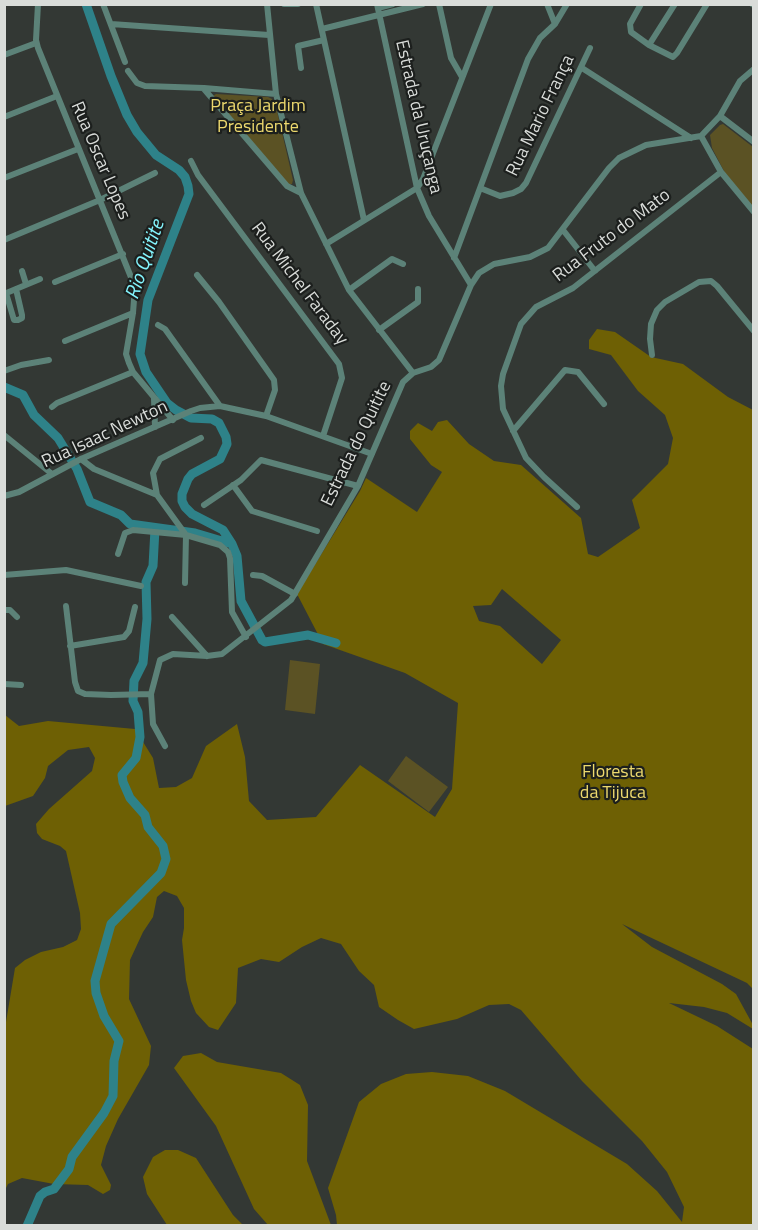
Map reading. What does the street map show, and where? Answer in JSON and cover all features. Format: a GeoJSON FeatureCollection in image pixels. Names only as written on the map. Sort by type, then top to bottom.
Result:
{"type":"FeatureCollection","features":[{"type":"Feature","properties":{"kind":"street","name":"Rua Oscar Lopes"},"geometry":{"type":"LineString","coordinates":[[38,4],[36,43],[135,287],[126,354],[133,372],[154,399],[175,419]]}},
{"type":"Feature","properties":{"kind":"street"},"geometry":{"type":"LineString","coordinates":[[103,4],[125,62]]}},
{"type":"Feature","properties":{"kind":"street"},"geometry":{"type":"LineString","coordinates":[[267,4],[276,94],[301,193],[349,290],[413,373]]}},
{"type":"Feature","properties":{"kind":"street"},"geometry":{"type":"LineString","coordinates":[[284,4],[298,4]]}},
{"type":"Feature","properties":{"kind":"street"},"geometry":{"type":"LineString","coordinates":[[316,4],[364,220]]}},
{"type":"Feature","properties":{"kind":"street"},"geometry":{"type":"LineString","coordinates":[[322,29],[393,4]]}},
{"type":"Feature","properties":{"kind":"street"},"geometry":{"type":"LineString","coordinates":[[378,9],[423,4]]}},
{"type":"Feature","properties":{"kind":"street"},"geometry":{"type":"LineString","coordinates":[[439,4],[451,58],[462,77]]}},
{"type":"Feature","properties":{"kind":"street"},"geometry":{"type":"LineString","coordinates":[[326,244],[417,188],[423,179],[490,4]]}},
{"type":"Feature","properties":{"kind":"street"},"geometry":{"type":"LineString","coordinates":[[547,4],[555,24]]}},
{"type":"Feature","properties":{"kind":"street"},"geometry":{"type":"LineString","coordinates":[[454,258],[528,59],[540,38],[555,24],[567,4]]}},
{"type":"Feature","properties":{"kind":"street"},"geometry":{"type":"LineString","coordinates":[[641,4],[629,28],[666,55],[675,55],[707,4]]}},
{"type":"Feature","properties":{"kind":"street"},"geometry":{"type":"LineString","coordinates":[[650,45],[675,4]]}},
{"type":"Feature","properties":{"kind":"street","name":"Estrada da Uruçanga"},"geometry":{"type":"LineString","coordinates":[[378,9],[417,188],[429,216],[471,285]]}},
{"type":"Feature","properties":{"kind":"street"},"geometry":{"type":"LineString","coordinates":[[111,24],[269,35]]}},
{"type":"Feature","properties":{"kind":"street"},"geometry":{"type":"LineString","coordinates":[[301,68],[298,46],[324,40]]}},
{"type":"Feature","properties":{"kind":"street"},"geometry":{"type":"LineString","coordinates":[[4,56],[36,43]]}},
{"type":"Feature","properties":{"kind":"street","name":"Rua Mario França"},"geometry":{"type":"LineString","coordinates":[[480,188],[500,196],[521,189],[582,69],[590,48]]}},
{"type":"Feature","properties":{"kind":"street"},"geometry":{"type":"LineString","coordinates":[[582,69],[692,138]]}},
{"type":"Feature","properties":{"kind":"street"},"geometry":{"type":"LineString","coordinates":[[471,285],[479,273],[489,267],[542,252],[563,230],[619,158],[646,145],[701,136],[720,116],[740,81],[753,69]]}},
{"type":"Feature","properties":{"kind":"street"},"geometry":{"type":"LineString","coordinates":[[128,70],[137,83],[145,86],[276,94]]}},
{"type":"Feature","properties":{"kind":"street"},"geometry":{"type":"LineString","coordinates":[[204,88],[289,188],[301,193]]}},
{"type":"Feature","properties":{"kind":"street"},"geometry":{"type":"LineString","coordinates":[[4,117],[57,96]]}},
{"type":"Feature","properties":{"kind":"street"},"geometry":{"type":"LineString","coordinates":[[720,116],[753,142]]}},
{"type":"Feature","properties":{"kind":"street"},"geometry":{"type":"LineString","coordinates":[[701,136],[721,172],[753,212]]}},
{"type":"Feature","properties":{"kind":"street"},"geometry":{"type":"LineString","coordinates":[[4,178],[78,149]]}},
{"type":"Feature","properties":{"kind":"street","name":"Rua Michel Faraday"},"geometry":{"type":"LineString","coordinates":[[191,161],[198,175],[339,364],[342,378],[323,436]]}},
{"type":"Feature","properties":{"kind":"street","name":"Rua Fruto do Mato"},"geometry":{"type":"LineString","coordinates":[[577,507],[526,458],[503,409],[501,386],[503,374],[521,324],[536,307],[573,288],[721,172]]}},
{"type":"Feature","properties":{"kind":"street"},"geometry":{"type":"LineString","coordinates":[[4,240],[100,201],[155,173]]}},
{"type":"Feature","properties":{"kind":"street"},"geometry":{"type":"LineString","coordinates":[[563,230],[596,271]]}},
{"type":"Feature","properties":{"kind":"street"},"geometry":{"type":"LineString","coordinates":[[55,282],[123,254]]}},
{"type":"Feature","properties":{"kind":"street"},"geometry":{"type":"LineString","coordinates":[[349,290],[392,259],[402,264]]}},
{"type":"Feature","properties":{"kind":"street"},"geometry":{"type":"LineString","coordinates":[[22,271],[26,284]]}},
{"type":"Feature","properties":{"kind":"street"},"geometry":{"type":"LineString","coordinates":[[197,275],[274,380],[275,390],[266,416]]}},
{"type":"Feature","properties":{"kind":"street"},"geometry":{"type":"LineString","coordinates":[[16,289],[22,317],[15,321],[5,293],[40,279]]}},
{"type":"Feature","properties":{"kind":"street"},"geometry":{"type":"LineString","coordinates":[[652,355],[651,324],[657,310],[665,302],[699,282],[711,281],[717,286],[753,331]]}},
{"type":"Feature","properties":{"kind":"street","name":"Estrada do Quitite"},"geometry":{"type":"LineString","coordinates":[[165,746],[153,724],[151,694],[160,660],[173,654],[207,656],[222,654],[288,603],[358,486],[403,382],[413,373],[439,360],[471,285]]}},
{"type":"Feature","properties":{"kind":"street"},"geometry":{"type":"LineString","coordinates":[[379,330],[418,302],[418,289]]}},
{"type":"Feature","properties":{"kind":"street"},"geometry":{"type":"LineString","coordinates":[[65,340],[133,314]]}},
{"type":"Feature","properties":{"kind":"street"},"geometry":{"type":"LineString","coordinates":[[158,325],[165,329],[213,393],[220,406],[266,416],[372,454]]}},
{"type":"Feature","properties":{"kind":"street"},"geometry":{"type":"LineString","coordinates":[[4,370],[50,360]]}},
{"type":"Feature","properties":{"kind":"street"},"geometry":{"type":"LineString","coordinates":[[513,431],[565,370],[578,372],[604,404]]}},
{"type":"Feature","properties":{"kind":"street"},"geometry":{"type":"LineString","coordinates":[[52,407],[133,372]]}},
{"type":"Feature","properties":{"kind":"street"},"geometry":{"type":"LineString","coordinates":[[154,399],[155,428]]}},
{"type":"Feature","properties":{"kind":"street","name":"Rua Isaac Newton"},"geometry":{"type":"LineString","coordinates":[[4,496],[20,492],[79,460],[191,411],[220,406]]}},
{"type":"Feature","properties":{"kind":"street"},"geometry":{"type":"LineString","coordinates":[[4,435],[52,474]]}},
{"type":"Feature","properties":{"kind":"street"},"geometry":{"type":"LineString","coordinates":[[185,583],[184,532],[157,495],[153,473],[160,459],[201,438]]}},
{"type":"Feature","properties":{"kind":"street"},"geometry":{"type":"LineString","coordinates":[[79,460],[94,469],[157,495]]}},
{"type":"Feature","properties":{"kind":"street"},"geometry":{"type":"LineString","coordinates":[[204,505],[233,485],[258,462],[264,460],[358,486]]}},
{"type":"Feature","properties":{"kind":"street"},"geometry":{"type":"LineString","coordinates":[[233,485],[252,511],[317,531]]}},
{"type":"Feature","properties":{"kind":"street"},"geometry":{"type":"LineString","coordinates":[[118,554],[125,533],[128,531],[184,532],[220,545],[229,554],[231,610],[246,637]]}},
{"type":"Feature","properties":{"kind":"street"},"geometry":{"type":"LineString","coordinates":[[4,575],[66,570],[141,586]]}},
{"type":"Feature","properties":{"kind":"street"},"geometry":{"type":"LineString","coordinates":[[253,575],[262,576],[295,594]]}},
{"type":"Feature","properties":{"kind":"street"},"geometry":{"type":"LineString","coordinates":[[66,606],[78,691],[85,694],[151,694]]}},
{"type":"Feature","properties":{"kind":"street"},"geometry":{"type":"LineString","coordinates":[[70,646],[124,637],[129,631],[135,607]]}},
{"type":"Feature","properties":{"kind":"street"},"geometry":{"type":"LineString","coordinates":[[4,610],[10,610],[17,616]]}},
{"type":"Feature","properties":{"kind":"street"},"geometry":{"type":"LineString","coordinates":[[172,617],[207,656]]}},
{"type":"Feature","properties":{"kind":"street"},"geometry":{"type":"LineString","coordinates":[[4,684],[21,685]]}},
{"type":"Feature","properties":{"kind":"green space","name":"Praça Jardim Presidente"},"geometry":{"type":"Polygon","coordinates":[[[216,94],[272,99],[277,111],[292,184],[287,184],[213,96],[216,94]]]}},
{"type":"Feature","properties":{"kind":"green space"},"geometry":{"type":"Polygon","coordinates":[[[723,124],[753,147],[753,208],[725,173],[712,148],[710,135],[723,124]]]}},
{"type":"Feature","properties":{"kind":"green space","name":"Floresta da Tijuca"},"geometry":{"type":"Polygon","coordinates":[[[597,329],[615,332],[651,357],[683,364],[728,397],[753,410],[753,989],[747,983],[622,924],[652,947],[722,984],[736,994],[753,1025],[753,1029],[727,1013],[704,1007],[669,1003],[717,1026],[753,1049],[753,1225],[337,1225],[328,1188],[359,1102],[381,1084],[406,1074],[432,1072],[468,1076],[505,1091],[627,1164],[657,1191],[682,1222],[684,1207],[667,1172],[642,1141],[582,1081],[521,1010],[509,1004],[489,1005],[457,1019],[414,1029],[379,1007],[374,985],[359,971],[341,944],[321,938],[279,962],[261,959],[238,968],[236,1003],[218,1030],[209,1027],[196,1013],[186,980],[182,940],[184,908],[177,896],[164,891],[157,897],[153,917],[130,960],[129,999],[151,1046],[149,1065],[118,1119],[106,1146],[101,1165],[111,1185],[110,1190],[103,1194],[88,1185],[54,1184],[22,1178],[8,1184],[5,1190],[5,1028],[15,968],[41,952],[63,947],[77,940],[81,929],[80,913],[66,851],[42,839],[37,833],[36,824],[49,809],[92,771],[95,758],[89,747],[68,750],[48,766],[45,778],[33,796],[5,806],[5,715],[19,726],[48,721],[135,729],[153,758],[159,788],[176,787],[192,778],[206,746],[237,724],[245,757],[249,801],[267,820],[316,817],[360,765],[435,817],[452,789],[458,703],[405,673],[323,644],[297,594],[366,478],[417,512],[442,472],[431,465],[410,439],[410,431],[418,423],[432,431],[438,422],[447,420],[469,444],[494,461],[521,465],[581,518],[588,554],[598,557],[640,528],[632,500],[668,464],[673,438],[665,415],[638,391],[611,355],[589,349],[589,340],[597,329]],[[502,589],[491,605],[473,606],[479,621],[500,626],[542,664],[561,640],[502,589]]]}},
{"type":"Feature","properties":{"kind":"green space"},"geometry":{"type":"Polygon","coordinates":[[[290,660],[320,664],[315,714],[285,710],[290,660]]]}},
{"type":"Feature","properties":{"kind":"green space"},"geometry":{"type":"Polygon","coordinates":[[[406,756],[448,787],[429,812],[388,781],[406,756]]]}},
{"type":"Feature","properties":{"kind":"green space"},"geometry":{"type":"Polygon","coordinates":[[[201,1053],[217,1062],[281,1073],[300,1085],[308,1105],[307,1161],[331,1225],[268,1225],[254,1209],[216,1126],[174,1068],[183,1056],[201,1053]]]}},
{"type":"Feature","properties":{"kind":"green space"},"geometry":{"type":"Polygon","coordinates":[[[165,1150],[178,1150],[196,1158],[233,1215],[243,1225],[167,1225],[147,1194],[143,1177],[153,1157],[165,1150]]]}},
{"type":"Feature","properties":{"kind":"waterway","name":"Rio Quitite"},"geometry":{"type":"LineString","coordinates":[[86,4],[127,115],[137,132],[156,155],[179,170],[188,186],[189,194],[148,300],[140,354],[146,372],[167,403],[191,418],[212,419],[219,423],[226,437],[227,444],[220,459],[192,474],[182,494],[182,501],[192,514],[223,530],[232,544],[237,556],[241,601],[262,640],[265,642],[308,635],[336,643]]}},
{"type":"Feature","properties":{"kind":"waterway"},"geometry":{"type":"LineString","coordinates":[[4,387],[23,395],[34,415],[58,438],[77,469],[90,502],[121,515],[130,524],[195,533],[232,544]]}},
{"type":"Feature","properties":{"kind":"waterway"},"geometry":{"type":"LineString","coordinates":[[27,1226],[40,1196],[54,1189],[69,1169],[72,1157],[104,1113],[113,1096],[114,1061],[119,1041],[104,1016],[96,993],[95,981],[111,924],[161,873],[166,859],[163,846],[148,827],[145,815],[130,798],[122,775],[136,758],[140,737],[138,712],[133,701],[134,681],[143,663],[147,619],[146,582],[153,566],[155,529]]}}]}
